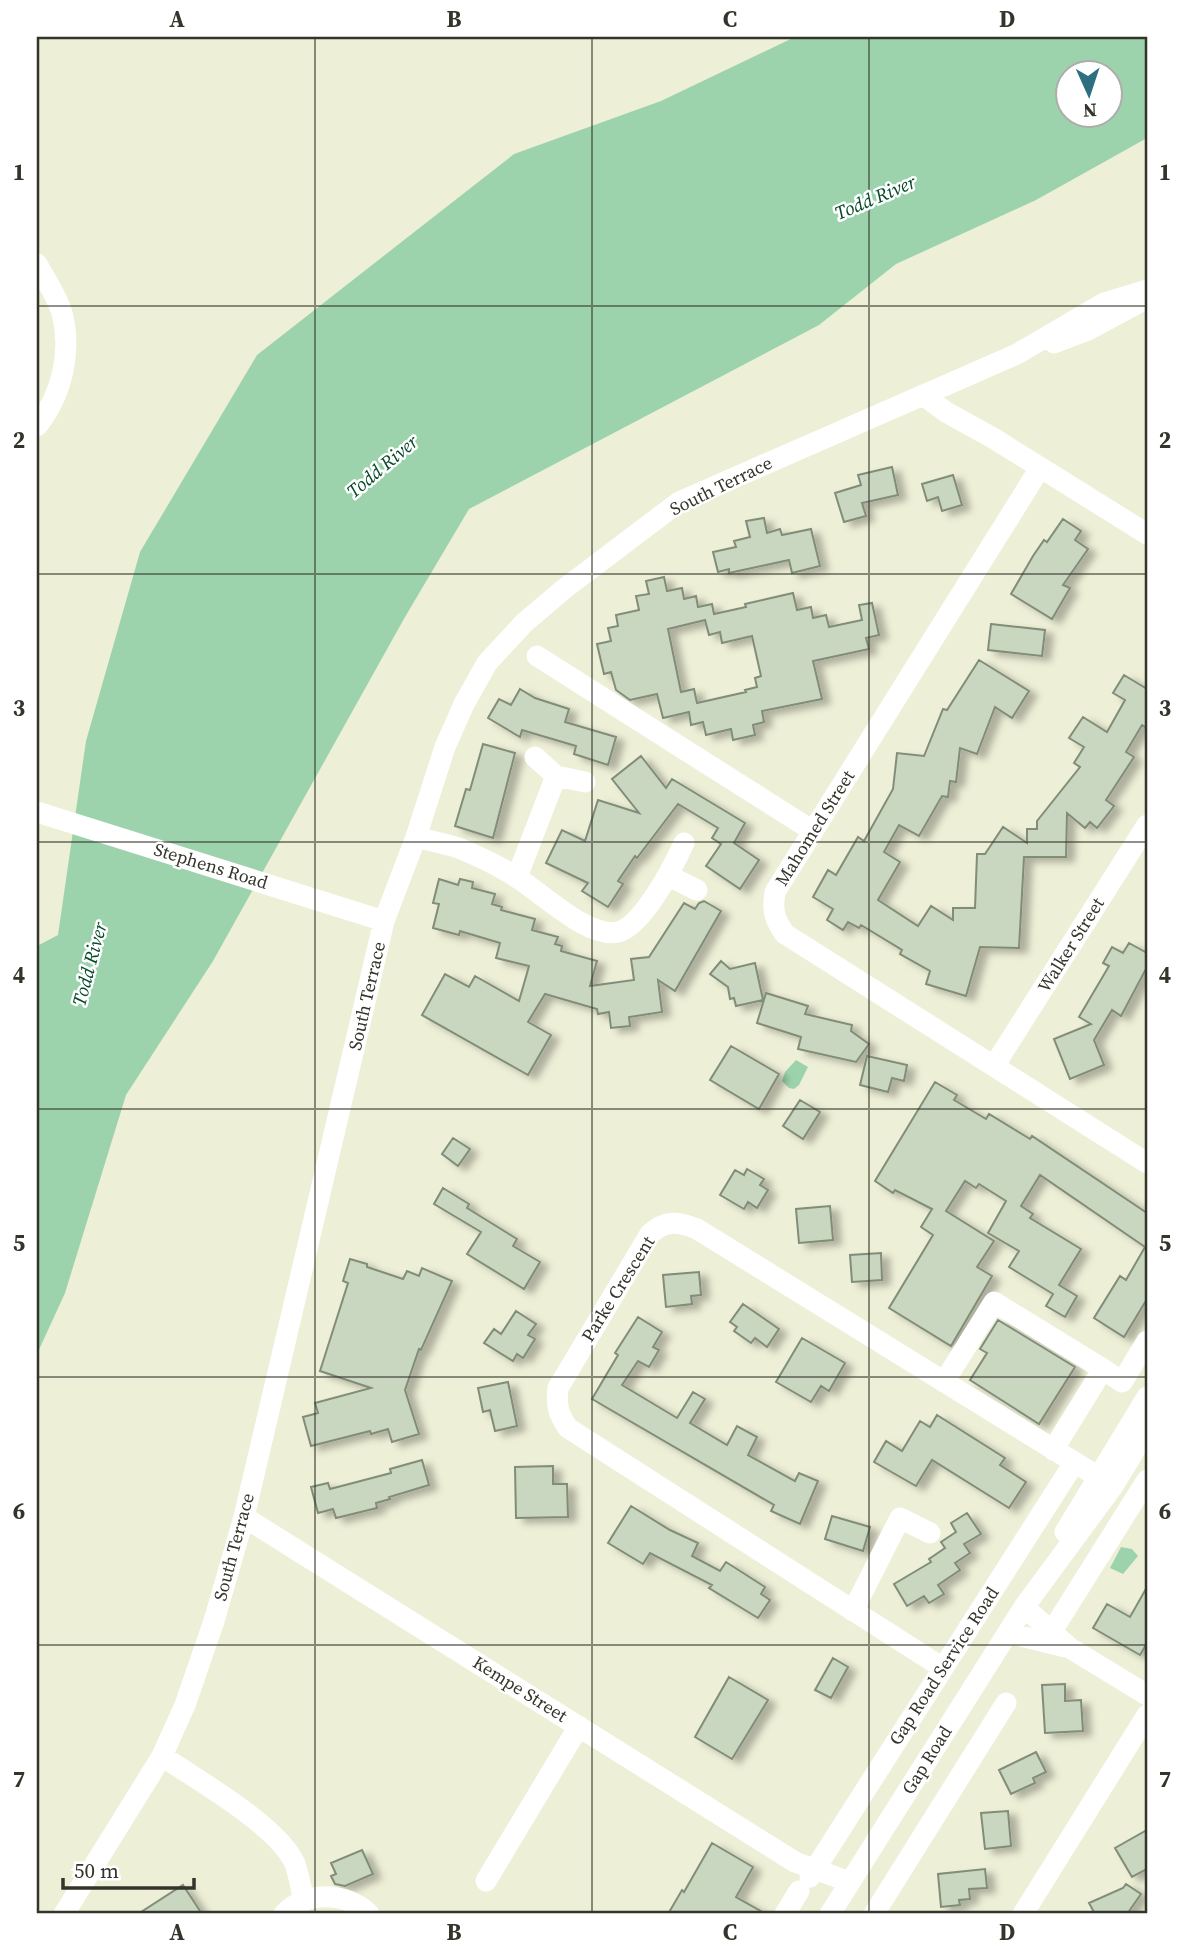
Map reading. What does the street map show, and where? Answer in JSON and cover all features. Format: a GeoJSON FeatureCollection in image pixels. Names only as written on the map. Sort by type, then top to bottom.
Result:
{"type":"FeatureCollection","features":[{"type":"Feature","properties":{"kind":"street"},"geometry":{"type":"LineString","coordinates":[[37,264],[61,311],[66,338],[60,384],[48,412],[37,426]]}},
{"type":"Feature","properties":{"kind":"street","name":"South Terrace"},"geometry":{"type":"LineString","coordinates":[[1017,354],[1090,309],[1147,290]]}},
{"type":"Feature","properties":{"kind":"street","name":"South Terrace"},"geometry":{"type":"LineString","coordinates":[[64,1914],[162,1756],[186,1705],[244,1517],[384,921],[416,838],[445,747],[464,704],[487,663],[524,624],[618,547],[679,502],[1017,354],[1088,330],[1147,299]]}},
{"type":"Feature","properties":{"kind":"street"},"geometry":{"type":"LineString","coordinates":[[932,391],[963,411],[993,438],[1147,534]]}},
{"type":"Feature","properties":{"kind":"street","name":"Mahomed Street"},"geometry":{"type":"LineString","coordinates":[[1040,468],[775,892],[772,908],[776,922],[785,934],[1147,1163]]}},
{"type":"Feature","properties":{"kind":"street"},"geometry":{"type":"LineString","coordinates":[[537,656],[813,831]]}},
{"type":"Feature","properties":{"kind":"street"},"geometry":{"type":"LineString","coordinates":[[535,757],[556,776],[585,782]]}},
{"type":"Feature","properties":{"kind":"street"},"geometry":{"type":"LineString","coordinates":[[517,877],[556,776]]}},
{"type":"Feature","properties":{"kind":"street","name":"Stephens Road"},"geometry":{"type":"LineString","coordinates":[[37,813],[384,921]]}},
{"type":"Feature","properties":{"kind":"street","name":"Walker Street"},"geometry":{"type":"LineString","coordinates":[[994,1066],[1147,825]]}},
{"type":"Feature","properties":{"kind":"street"},"geometry":{"type":"LineString","coordinates":[[416,838],[465,850],[517,877],[555,905],[598,931],[616,932],[630,927],[669,876],[684,843]]}},
{"type":"Feature","properties":{"kind":"street"},"geometry":{"type":"LineString","coordinates":[[669,876],[697,890]]}},
{"type":"Feature","properties":{"kind":"street","name":"Parke Crescent"},"geometry":{"type":"LineString","coordinates":[[943,1668],[569,1428],[559,1416],[556,1405],[558,1388],[650,1234],[659,1226],[670,1222],[696,1229],[1105,1482]]}},
{"type":"Feature","properties":{"kind":"street"},"geometry":{"type":"LineString","coordinates":[[944,1382],[994,1303],[1122,1381],[1147,1341]]}},
{"type":"Feature","properties":{"kind":"street"},"geometry":{"type":"LineString","coordinates":[[1053,1450],[1103,1369]]}},
{"type":"Feature","properties":{"kind":"street","name":"Gap Road"},"geometry":{"type":"LineString","coordinates":[[1105,1482],[1147,1397]]}},
{"type":"Feature","properties":{"kind":"street","name":"Gap Road"},"geometry":{"type":"LineString","coordinates":[[834,1909],[1024,1607],[1054,1551],[1147,1430]]}},
{"type":"Feature","properties":{"kind":"street","name":"Gap Road Service Road"},"geometry":{"type":"LineString","coordinates":[[785,1914],[805,1875],[943,1668],[1074,1463]]}},
{"type":"Feature","properties":{"kind":"street"},"geometry":{"type":"LineString","coordinates":[[1052,1631],[1147,1480]]}},
{"type":"Feature","properties":{"kind":"street","name":"Kempe Street"},"geometry":{"type":"LineString","coordinates":[[244,1517],[579,1726],[805,1875],[834,1909]]}},
{"type":"Feature","properties":{"kind":"street"},"geometry":{"type":"LineString","coordinates":[[853,1611],[900,1518],[930,1533]]}},
{"type":"Feature","properties":{"kind":"street"},"geometry":{"type":"LineString","coordinates":[[1024,1607],[1070,1648],[1147,1695]]}},
{"type":"Feature","properties":{"kind":"street"},"geometry":{"type":"LineString","coordinates":[[1008,1633],[1070,1648]]}},
{"type":"Feature","properties":{"kind":"street"},"geometry":{"type":"LineString","coordinates":[[874,1914],[1006,1703]]}},
{"type":"Feature","properties":{"kind":"street"},"geometry":{"type":"LineString","coordinates":[[1023,1914],[1147,1715]]}},
{"type":"Feature","properties":{"kind":"street"},"geometry":{"type":"LineString","coordinates":[[486,1881],[579,1726]]}},
{"type":"Feature","properties":{"kind":"street"},"geometry":{"type":"LineString","coordinates":[[162,1756],[252,1818],[276,1838],[294,1863],[303,1900]]}},
{"type":"Feature","properties":{"kind":"street"},"geometry":{"type":"LineString","coordinates":[[903,1797],[935,1818]]}},
{"type":"Feature","properties":{"kind":"street","name":"Kempe Street"},"geometry":{"type":"LineString","coordinates":[[805,1875],[850,1882]]}},
{"type":"Feature","properties":{"kind":"street"},"geometry":{"type":"LineString","coordinates":[[284,1914],[303,1900],[324,1896],[344,1898],[369,1914]]}},
{"type":"Feature","properties":{"kind":"water","name":"Todd River"},"geometry":{"type":"Polygon","coordinates":[[[795,37],[1147,37],[1147,138],[1036,200],[896,264],[819,325],[469,509],[405,617],[213,961],[126,1095],[65,1293],[37,1354],[37,946],[58,935],[86,741],[140,552],[257,355],[514,154],[661,101],[795,37]]]}},
{"type":"Feature","properties":{"kind":"water"},"geometry":{"type":"Polygon","coordinates":[[[796,1060],[808,1067],[794,1089],[782,1081],[785,1072],[796,1060]]]}},
{"type":"Feature","properties":{"kind":"water"},"geometry":{"type":"Polygon","coordinates":[[[1121,1547],[1132,1549],[1138,1556],[1123,1574],[1110,1568],[1121,1547]]]}},
{"type":"Feature","properties":{"kind":"building"},"geometry":{"type":"Polygon","coordinates":[[[892,467],[898,495],[862,503],[866,516],[844,522],[835,493],[861,485],[858,475],[892,467]]]}},
{"type":"Feature","properties":{"kind":"building"},"geometry":{"type":"Polygon","coordinates":[[[953,475],[962,505],[942,511],[938,497],[927,501],[922,484],[953,475]]]}},
{"type":"Feature","properties":{"kind":"building"},"geometry":{"type":"Polygon","coordinates":[[[764,518],[767,533],[780,529],[782,535],[811,529],[820,566],[792,573],[789,560],[729,573],[729,569],[718,572],[713,552],[736,547],[734,541],[750,537],[746,521],[764,518]]]}},
{"type":"Feature","properties":{"kind":"building"},"geometry":{"type":"Polygon","coordinates":[[[1063,519],[1081,531],[1075,540],[1088,549],[1063,585],[1070,588],[1052,619],[1011,594],[1044,540],[1047,542],[1063,519]]]}},
{"type":"Feature","properties":{"kind":"building"},"geometry":{"type":"Polygon","coordinates":[[[664,577],[667,591],[682,588],[684,599],[696,596],[698,607],[712,604],[714,614],[793,593],[797,610],[811,607],[813,618],[826,615],[829,627],[862,620],[859,605],[872,603],[879,635],[866,638],[869,649],[813,661],[822,699],[762,711],[764,722],[753,725],[755,735],[733,740],[731,729],[706,735],[703,722],[691,725],[689,712],[663,718],[657,694],[630,700],[616,690],[611,672],[604,674],[597,644],[611,641],[608,628],[618,626],[616,615],[639,610],[636,596],[649,594],[646,581],[664,577]],[[705,620],[668,629],[681,692],[694,689],[697,703],[757,687],[755,678],[761,676],[752,636],[722,643],[720,632],[709,635],[705,620]]]}},
{"type":"Feature","properties":{"kind":"building"},"geometry":{"type":"Polygon","coordinates":[[[991,624],[1045,630],[1042,656],[988,650],[991,624]]]}},
{"type":"Feature","properties":{"kind":"building"},"geometry":{"type":"Polygon","coordinates":[[[979,660],[1029,691],[1012,718],[995,707],[977,754],[960,748],[956,782],[950,781],[948,797],[942,796],[919,836],[899,825],[884,852],[900,862],[878,900],[918,926],[931,906],[953,920],[953,908],[975,908],[977,854],[985,854],[1003,827],[1027,843],[1027,829],[1037,829],[1037,821],[1080,767],[1074,763],[1084,747],[1069,738],[1083,717],[1107,732],[1125,700],[1113,693],[1124,675],[1147,689],[1147,728],[1142,725],[1126,752],[1134,757],[1106,800],[1114,806],[1097,828],[1090,822],[1085,828],[1067,813],[1066,857],[1024,857],[1019,948],[980,947],[966,996],[926,984],[930,971],[900,954],[902,950],[861,925],[859,928],[848,922],[843,930],[827,920],[833,909],[813,897],[828,870],[836,875],[858,837],[864,841],[893,789],[897,753],[924,756],[943,709],[947,710],[979,660]]]}},
{"type":"Feature","properties":{"kind":"building"},"geometry":{"type":"Polygon","coordinates":[[[520,689],[535,698],[569,709],[565,722],[616,737],[608,765],[574,754],[576,746],[522,730],[520,737],[488,718],[499,699],[511,705],[520,689]]]}},
{"type":"Feature","properties":{"kind":"building"},"geometry":{"type":"Polygon","coordinates":[[[483,744],[515,753],[493,838],[455,826],[466,789],[470,790],[483,744]]]}},
{"type":"Feature","properties":{"kind":"building"},"geometry":{"type":"Polygon","coordinates":[[[641,756],[666,788],[672,779],[745,823],[734,843],[759,860],[740,889],[706,866],[721,844],[712,838],[718,828],[678,804],[618,881],[623,884],[608,907],[582,891],[588,883],[546,863],[562,830],[585,841],[598,800],[639,813],[612,779],[641,756]]]}},
{"type":"Feature","properties":{"kind":"building"},"geometry":{"type":"Polygon","coordinates":[[[439,879],[458,885],[460,879],[473,882],[472,888],[495,894],[492,904],[502,907],[501,910],[535,919],[532,930],[558,937],[555,944],[562,946],[561,951],[597,961],[590,986],[634,980],[631,959],[649,957],[684,903],[695,909],[704,901],[721,911],[675,991],[658,980],[662,1012],[629,1017],[630,1026],[611,1028],[609,1012],[598,1014],[597,1009],[545,994],[528,1022],[551,1035],[528,1075],[422,1015],[445,974],[469,987],[475,976],[519,1001],[529,966],[496,958],[500,943],[460,931],[459,935],[433,928],[439,904],[433,903],[439,879]]]}},
{"type":"Feature","properties":{"kind":"building"},"geometry":{"type":"Polygon","coordinates":[[[1129,943],[1147,953],[1147,967],[1121,1016],[1112,1010],[1094,1040],[1104,1065],[1070,1079],[1054,1039],[1091,1024],[1079,1017],[1109,966],[1103,963],[1112,947],[1123,953],[1129,943]]]}},
{"type":"Feature","properties":{"kind":"building"},"geometry":{"type":"Polygon","coordinates":[[[721,961],[730,969],[755,963],[763,1000],[736,1006],[734,998],[730,999],[728,987],[710,974],[721,961]]]}},
{"type":"Feature","properties":{"kind":"building"},"geometry":{"type":"Polygon","coordinates":[[[766,993],[808,1006],[805,1014],[852,1025],[851,1031],[869,1044],[856,1062],[798,1049],[801,1037],[757,1023],[766,993]]]}},
{"type":"Feature","properties":{"kind":"building"},"geometry":{"type":"Polygon","coordinates":[[[731,1046],[779,1074],[759,1109],[710,1080],[731,1046]]]}},
{"type":"Feature","properties":{"kind":"building"},"geometry":{"type":"Polygon","coordinates":[[[867,1056],[907,1065],[904,1081],[892,1078],[888,1092],[860,1085],[867,1056]]]}},
{"type":"Feature","properties":{"kind":"building"},"geometry":{"type":"Polygon","coordinates":[[[935,1082],[957,1095],[954,1100],[986,1119],[989,1114],[1030,1139],[1032,1136],[1147,1213],[1147,1299],[1124,1337],[1094,1318],[1120,1276],[1126,1280],[1145,1247],[1040,1175],[1021,1206],[1033,1214],[1030,1218],[1081,1249],[1059,1285],[1077,1296],[1065,1317],[1046,1306],[1053,1294],[1009,1267],[1019,1251],[988,1233],[1006,1201],[979,1184],[976,1188],[965,1181],[946,1211],[994,1241],[977,1267],[992,1276],[951,1346],[889,1308],[933,1235],[921,1227],[932,1209],[895,1190],[893,1193],[875,1181],[935,1082]]]}},
{"type":"Feature","properties":{"kind":"building"},"geometry":{"type":"Polygon","coordinates":[[[800,1100],[820,1112],[803,1139],[783,1126],[800,1100]]]}},
{"type":"Feature","properties":{"kind":"building"},"geometry":{"type":"Polygon","coordinates":[[[453,1138],[470,1149],[458,1166],[442,1154],[453,1138]]]}},
{"type":"Feature","properties":{"kind":"building"},"geometry":{"type":"Polygon","coordinates":[[[747,1169],[764,1179],[760,1185],[768,1190],[757,1208],[748,1202],[744,1209],[720,1195],[735,1170],[744,1175],[747,1169]]]}},
{"type":"Feature","properties":{"kind":"building"},"geometry":{"type":"Polygon","coordinates":[[[443,1188],[469,1204],[467,1208],[517,1239],[513,1246],[540,1262],[524,1289],[467,1254],[481,1232],[434,1204],[443,1188]]]}},
{"type":"Feature","properties":{"kind":"building"},"geometry":{"type":"Polygon","coordinates":[[[830,1206],[833,1240],[799,1243],[796,1209],[830,1206]]]}},
{"type":"Feature","properties":{"kind":"building"},"geometry":{"type":"Polygon","coordinates":[[[881,1253],[882,1280],[852,1282],[850,1255],[881,1253]]]}},
{"type":"Feature","properties":{"kind":"building"},"geometry":{"type":"Polygon","coordinates":[[[350,1259],[403,1279],[407,1271],[419,1276],[422,1268],[452,1281],[421,1350],[419,1349],[405,1390],[419,1434],[392,1442],[388,1429],[371,1434],[370,1431],[311,1446],[303,1417],[318,1413],[315,1403],[371,1388],[320,1371],[348,1283],[343,1281],[350,1259]]]}},
{"type":"Feature","properties":{"kind":"building"},"geometry":{"type":"Polygon","coordinates":[[[699,1272],[701,1295],[691,1296],[692,1304],[666,1307],[663,1275],[699,1272]]]}},
{"type":"Feature","properties":{"kind":"building"},"geometry":{"type":"Polygon","coordinates":[[[743,1304],[779,1329],[767,1347],[755,1338],[751,1343],[734,1331],[737,1327],[730,1322],[743,1304]]]}},
{"type":"Feature","properties":{"kind":"building"},"geometry":{"type":"Polygon","coordinates":[[[516,1311],[536,1324],[528,1335],[535,1339],[523,1358],[517,1354],[513,1361],[484,1343],[494,1329],[501,1334],[516,1311]]]}},
{"type":"Feature","properties":{"kind":"building"},"geometry":{"type":"Polygon","coordinates":[[[638,1317],[662,1332],[653,1347],[659,1350],[649,1367],[638,1361],[622,1385],[677,1418],[693,1392],[705,1399],[690,1423],[727,1445],[737,1426],[757,1437],[748,1455],[795,1481],[799,1473],[818,1481],[800,1524],[771,1511],[774,1505],[592,1399],[618,1355],[615,1353],[638,1317]]]}},
{"type":"Feature","properties":{"kind":"building"},"geometry":{"type":"Polygon","coordinates":[[[998,1320],[1075,1367],[1039,1424],[970,1380],[987,1353],[980,1349],[998,1320]]]}},
{"type":"Feature","properties":{"kind":"building"},"geometry":{"type":"Polygon","coordinates":[[[802,1338],[845,1363],[829,1391],[821,1386],[811,1402],[776,1382],[802,1338]]]}},
{"type":"Feature","properties":{"kind":"building"},"geometry":{"type":"Polygon","coordinates":[[[508,1382],[517,1426],[495,1431],[490,1410],[483,1412],[478,1388],[508,1382]]]}},
{"type":"Feature","properties":{"kind":"building"},"geometry":{"type":"Polygon","coordinates":[[[937,1415],[1005,1458],[1000,1465],[1026,1482],[1009,1508],[932,1460],[916,1486],[874,1462],[886,1441],[902,1451],[920,1421],[930,1427],[937,1415]]]}},
{"type":"Feature","properties":{"kind":"building"},"geometry":{"type":"Polygon","coordinates":[[[422,1460],[429,1485],[389,1497],[390,1499],[376,1503],[377,1508],[336,1518],[333,1509],[318,1513],[311,1487],[328,1483],[330,1489],[391,1473],[390,1469],[422,1460]]]}},
{"type":"Feature","properties":{"kind":"building"},"geometry":{"type":"Polygon","coordinates":[[[553,1466],[553,1484],[567,1484],[568,1517],[516,1518],[515,1467],[553,1466]]]}},
{"type":"Feature","properties":{"kind":"building"},"geometry":{"type":"Polygon","coordinates":[[[631,1506],[670,1530],[698,1543],[692,1556],[720,1571],[726,1562],[765,1587],[761,1594],[770,1600],[758,1618],[709,1588],[712,1585],[650,1553],[643,1564],[608,1543],[631,1506]]]}},
{"type":"Feature","properties":{"kind":"building"},"geometry":{"type":"Polygon","coordinates":[[[967,1513],[981,1534],[964,1544],[970,1553],[955,1563],[960,1570],[938,1585],[944,1594],[929,1603],[924,1596],[907,1606],[894,1584],[931,1562],[929,1559],[945,1548],[941,1542],[956,1532],[951,1523],[967,1513]]]}},
{"type":"Feature","properties":{"kind":"building"},"geometry":{"type":"Polygon","coordinates":[[[832,1516],[870,1527],[863,1551],[825,1539],[832,1516]]]}},
{"type":"Feature","properties":{"kind":"building"},"geometry":{"type":"Polygon","coordinates":[[[1147,1587],[1147,1643],[1140,1655],[1093,1628],[1107,1604],[1130,1617],[1147,1587]]]}},
{"type":"Feature","properties":{"kind":"building"},"geometry":{"type":"Polygon","coordinates":[[[833,1658],[848,1667],[831,1698],[815,1690],[833,1658]]]}},
{"type":"Feature","properties":{"kind":"building"},"geometry":{"type":"Polygon","coordinates":[[[729,1677],[768,1700],[732,1759],[695,1737],[729,1677]]]}},
{"type":"Feature","properties":{"kind":"building"},"geometry":{"type":"Polygon","coordinates":[[[1065,1684],[1065,1701],[1081,1700],[1083,1731],[1045,1733],[1042,1685],[1065,1684]]]}},
{"type":"Feature","properties":{"kind":"building"},"geometry":{"type":"Polygon","coordinates":[[[1036,1752],[1046,1772],[1033,1778],[1035,1783],[1011,1794],[999,1770],[1036,1752]]]}},
{"type":"Feature","properties":{"kind":"building"},"geometry":{"type":"Polygon","coordinates":[[[1008,1811],[1011,1846],[985,1849],[981,1813],[1008,1811]]]}},
{"type":"Feature","properties":{"kind":"building"},"geometry":{"type":"Polygon","coordinates":[[[1147,1830],[1147,1869],[1132,1877],[1115,1848],[1147,1830]]]}},
{"type":"Feature","properties":{"kind":"building"},"geometry":{"type":"Polygon","coordinates":[[[712,1843],[753,1867],[736,1897],[766,1914],[668,1914],[712,1843]]]}},
{"type":"Feature","properties":{"kind":"building"},"geometry":{"type":"Polygon","coordinates":[[[362,1850],[373,1874],[345,1886],[335,1884],[331,1876],[336,1874],[331,1863],[362,1850]]]}},
{"type":"Feature","properties":{"kind":"building"},"geometry":{"type":"Polygon","coordinates":[[[985,1869],[987,1888],[969,1889],[970,1899],[959,1900],[960,1905],[941,1907],[938,1874],[985,1869]]]}},
{"type":"Feature","properties":{"kind":"building"},"geometry":{"type":"Polygon","coordinates":[[[1126,1884],[1141,1894],[1127,1914],[1095,1914],[1089,1903],[1123,1888],[1126,1884]]]}},
{"type":"Feature","properties":{"kind":"building"},"geometry":{"type":"Polygon","coordinates":[[[183,1885],[202,1914],[138,1914],[183,1885]]]}}]}
